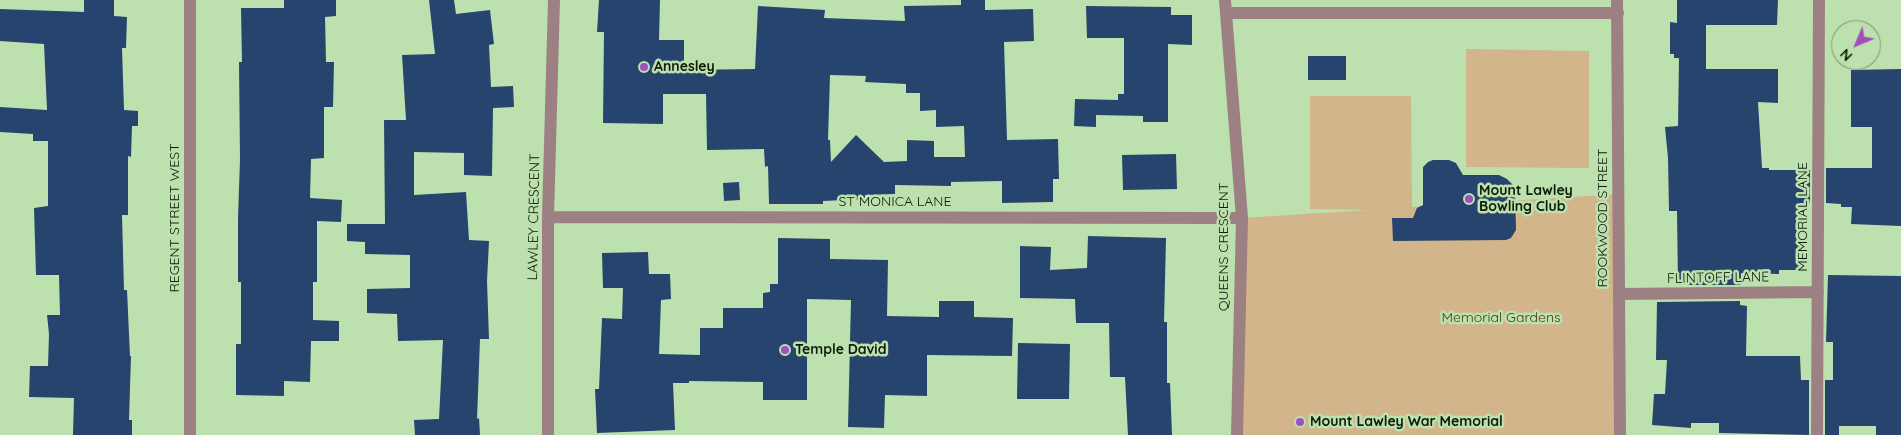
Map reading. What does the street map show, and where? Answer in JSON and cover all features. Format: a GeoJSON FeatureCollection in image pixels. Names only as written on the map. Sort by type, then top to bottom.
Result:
{"type":"FeatureCollection","features":[{"type":"Feature","properties":{"kind":"street","name":"REGENT STREET WEST"},"geometry":{"type":"LineString","coordinates":[[190,0],[190,435]]}},
{"type":"Feature","properties":{"kind":"street","name":"LAWLEY CRESCENT"},"geometry":{"type":"LineString","coordinates":[[548,435],[548,216],[554,0]]}},
{"type":"Feature","properties":{"kind":"street","name":"MEMORIAL LANE"},"geometry":{"type":"LineString","coordinates":[[1817,435],[1819,0]]}},
{"type":"Feature","properties":{"kind":"street"},"geometry":{"type":"LineString","coordinates":[[1226,6],[1618,6]]}},
{"type":"Feature","properties":{"kind":"street","name":"QUEENS CRESCENT"},"geometry":{"type":"LineString","coordinates":[[1226,6],[1242,218],[1236,435]]}},
{"type":"Feature","properties":{"kind":"street","name":"ROOKWOOD STREET"},"geometry":{"type":"LineString","coordinates":[[1618,6],[1620,435]]}},
{"type":"Feature","properties":{"kind":"street","name":"ST MONICA LANE"},"geometry":{"type":"LineString","coordinates":[[548,216],[1242,218]]}},
{"type":"Feature","properties":{"kind":"street","name":"FLINTOFF LANE"},"geometry":{"type":"LineString","coordinates":[[1619,294],[1818,292]]}},
{"type":"Feature","properties":{"kind":"green space"},"geometry":{"type":"Polygon","coordinates":[[[1466,49],[1589,51],[1589,168],[1466,167],[1466,49]]]}},
{"type":"Feature","properties":{"kind":"green space","name":"Memorial Gardens"},"geometry":{"type":"Polygon","coordinates":[[[1310,96],[1411,96],[1412,207],[1618,194],[1620,435],[1238,435],[1242,218],[1368,210],[1310,209],[1310,96]]]}},
{"type":"Feature","properties":{"kind":"building"},"geometry":{"type":"Polygon","coordinates":[[[84,0],[114,0],[114,16],[127,17],[126,48],[122,48],[124,110],[138,111],[138,126],[132,126],[131,157],[128,156],[128,215],[122,215],[124,290],[127,290],[131,356],[129,420],[132,420],[132,435],[73,435],[74,398],[29,397],[30,366],[48,366],[49,334],[47,315],[60,315],[59,275],[36,275],[34,208],[48,206],[48,141],[33,141],[33,134],[0,132],[0,107],[47,110],[44,44],[0,41],[0,9],[84,12],[84,0]]]}},
{"type":"Feature","properties":{"kind":"building"},"geometry":{"type":"Polygon","coordinates":[[[284,0],[336,0],[336,16],[325,17],[326,62],[334,62],[333,107],[324,107],[324,158],[311,159],[310,198],[342,200],[341,222],[317,221],[317,282],[313,282],[313,320],[339,321],[339,341],[311,341],[310,382],[284,381],[284,396],[236,395],[236,344],[241,344],[241,282],[238,282],[238,218],[240,160],[239,62],[242,62],[241,8],[284,8],[284,0]]]}},
{"type":"Feature","properties":{"kind":"building"},"geometry":{"type":"Polygon","coordinates":[[[429,0],[454,0],[456,14],[490,10],[494,44],[489,45],[491,87],[513,86],[514,107],[493,108],[492,176],[464,175],[464,153],[414,152],[414,195],[466,192],[469,240],[489,241],[487,281],[489,339],[480,339],[477,419],[479,418],[480,435],[415,435],[414,420],[439,419],[443,340],[398,341],[397,314],[367,313],[367,289],[410,288],[410,255],[365,254],[365,242],[347,241],[347,224],[385,224],[384,120],[406,120],[402,55],[435,54],[429,0]]]}},
{"type":"Feature","properties":{"kind":"building"},"geometry":{"type":"Polygon","coordinates":[[[599,0],[660,0],[659,40],[684,40],[684,70],[755,69],[758,6],[825,10],[824,18],[905,21],[904,6],[961,5],[961,0],[985,0],[985,10],[1033,9],[1034,41],[1004,42],[1007,140],[1058,139],[1059,179],[1053,179],[1053,202],[1002,203],[1002,181],[951,182],[951,186],[895,185],[895,194],[865,195],[865,199],[823,201],[823,204],[769,204],[768,166],[765,167],[764,149],[707,150],[706,94],[663,94],[663,124],[603,123],[604,32],[597,32],[599,0]],[[830,75],[828,140],[830,140],[831,162],[856,135],[884,162],[907,161],[907,140],[934,141],[934,157],[965,157],[964,126],[936,127],[936,110],[920,111],[920,93],[906,93],[906,84],[865,82],[866,76],[830,75]]]}},
{"type":"Feature","properties":{"kind":"building"},"geometry":{"type":"Polygon","coordinates":[[[1677,0],[1778,0],[1777,25],[1706,25],[1706,69],[1778,69],[1778,103],[1758,102],[1762,168],[1769,168],[1769,170],[1810,170],[1810,203],[1800,203],[1800,270],[1779,270],[1779,274],[1741,273],[1741,285],[1678,285],[1677,211],[1669,211],[1668,158],[1665,127],[1678,126],[1679,58],[1674,58],[1674,54],[1670,54],[1670,22],[1677,23],[1677,0]]]}},
{"type":"Feature","properties":{"kind":"building"},"geometry":{"type":"Polygon","coordinates":[[[1086,6],[1171,7],[1171,15],[1192,15],[1192,45],[1168,44],[1168,122],[1143,122],[1143,116],[1096,115],[1096,127],[1074,126],[1075,99],[1118,100],[1118,94],[1124,94],[1124,38],[1087,38],[1086,6]]]}},
{"type":"Feature","properties":{"kind":"building"},"geometry":{"type":"Polygon","coordinates":[[[1308,56],[1346,56],[1346,80],[1308,80],[1308,56]]]}},
{"type":"Feature","properties":{"kind":"building"},"geometry":{"type":"Polygon","coordinates":[[[1901,69],[1901,226],[1851,224],[1852,207],[1841,207],[1841,204],[1826,203],[1826,168],[1872,168],[1872,127],[1851,127],[1851,70],[1901,69]]]}},
{"type":"Feature","properties":{"kind":"building"},"geometry":{"type":"Polygon","coordinates":[[[1176,154],[1177,189],[1123,190],[1122,155],[1176,154]]]}},
{"type":"Feature","properties":{"kind":"building","name":"Mount Lawley Bowling Club"},"geometry":{"type":"Polygon","coordinates":[[[1433,160],[1449,160],[1456,163],[1463,175],[1499,175],[1513,185],[1515,192],[1516,230],[1511,238],[1506,240],[1393,241],[1392,218],[1413,218],[1417,208],[1423,205],[1423,167],[1433,160]]]}},
{"type":"Feature","properties":{"kind":"building"},"geometry":{"type":"Polygon","coordinates":[[[739,182],[740,200],[724,201],[723,183],[739,182]]]}},
{"type":"Feature","properties":{"kind":"building"},"geometry":{"type":"Polygon","coordinates":[[[1088,236],[1166,238],[1164,322],[1167,322],[1167,383],[1170,383],[1172,435],[1128,435],[1125,377],[1110,377],[1109,323],[1076,323],[1075,299],[1020,298],[1020,246],[1051,247],[1050,270],[1087,268],[1088,236]]]}},
{"type":"Feature","properties":{"kind":"building"},"geometry":{"type":"Polygon","coordinates":[[[778,238],[830,239],[830,259],[888,260],[887,316],[939,317],[939,301],[974,301],[974,317],[1013,318],[1012,356],[927,355],[927,396],[885,395],[884,428],[848,427],[851,300],[807,299],[807,400],[763,400],[763,382],[689,381],[689,383],[673,383],[675,430],[597,433],[595,389],[599,389],[602,318],[622,319],[623,288],[603,288],[602,253],[648,252],[649,274],[670,274],[671,299],[661,300],[659,354],[700,355],[700,328],[723,328],[723,308],[763,308],[763,293],[770,292],[770,284],[778,284],[778,238]]]}},
{"type":"Feature","properties":{"kind":"building"},"geometry":{"type":"Polygon","coordinates":[[[1828,275],[1901,276],[1901,435],[1876,435],[1876,426],[1839,426],[1839,435],[1825,435],[1825,380],[1833,380],[1833,342],[1826,342],[1828,275]]]}},
{"type":"Feature","properties":{"kind":"building"},"geometry":{"type":"Polygon","coordinates":[[[1740,301],[1740,305],[1747,306],[1746,356],[1800,356],[1801,380],[1809,380],[1809,435],[1719,433],[1719,423],[1691,423],[1691,428],[1652,425],[1654,394],[1665,394],[1667,360],[1656,360],[1657,302],[1740,301]]]}},
{"type":"Feature","properties":{"kind":"building"},"geometry":{"type":"Polygon","coordinates":[[[1018,343],[1070,344],[1069,399],[1017,399],[1018,343]]]}},
{"type":"Feature","properties":{"kind":"place","name":"Annesley"},"geometry":{"type":"Point","coordinates":[644,67]}},
{"type":"Feature","properties":{"kind":"place","name":"Mount Lawley Bowling Club"},"geometry":{"type":"Point","coordinates":[1469,199]}},
{"type":"Feature","properties":{"kind":"place","name":"Temple David"},"geometry":{"type":"Point","coordinates":[785,350]}},
{"type":"Feature","properties":{"kind":"place","name":"Mount Lawley War Memorial"},"geometry":{"type":"Point","coordinates":[1300,422]}}]}
